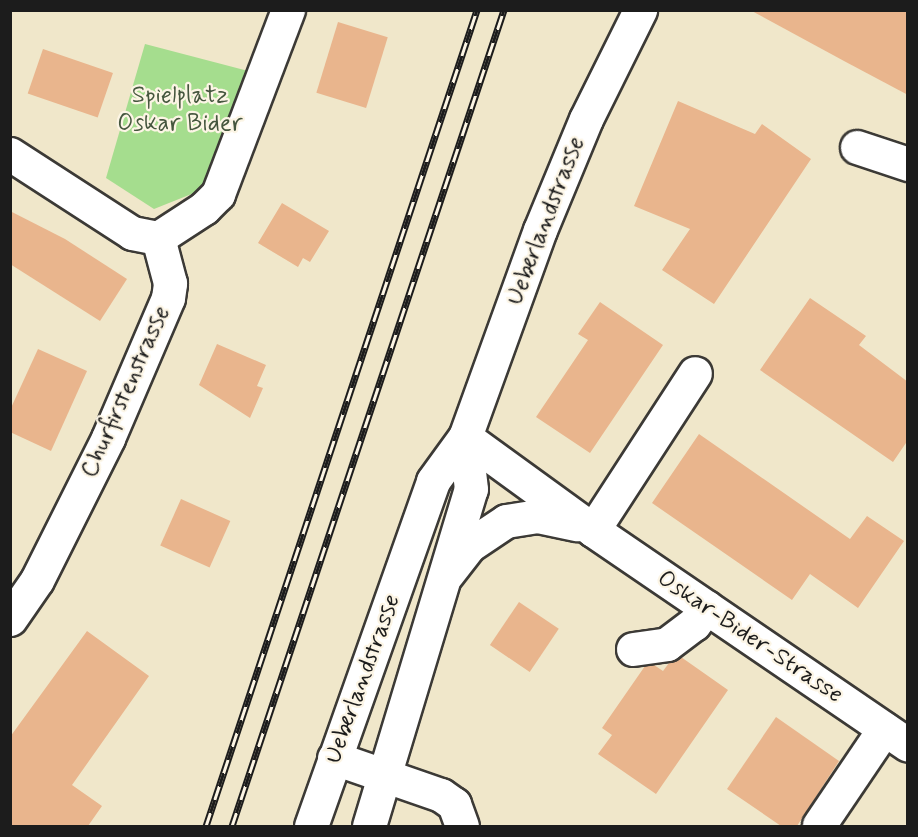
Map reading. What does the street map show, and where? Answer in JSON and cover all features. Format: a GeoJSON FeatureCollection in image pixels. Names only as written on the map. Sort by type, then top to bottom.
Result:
{"type":"FeatureCollection","features":[{"type":"Feature","properties":{"kind":"street"},"geometry":{"type":"LineString","coordinates":[[10,154],[132,233],[158,238],[204,208],[218,194],[288,10]]}},
{"type":"Feature","properties":{"kind":"street","name":"Ueberlandstrasse"},"geometry":{"type":"LineString","coordinates":[[311,826],[433,481],[465,437],[540,230],[586,119],[640,10]]}},
{"type":"Feature","properties":{"kind":"street"},"geometry":{"type":"LineString","coordinates":[[857,147],[908,164]]}},
{"type":"Feature","properties":{"kind":"street","name":"Churfirstenstrasse"},"geometry":{"type":"LineString","coordinates":[[10,619],[37,580],[103,448],[168,298],[170,283],[158,238]]}},
{"type":"Feature","properties":{"kind":"street"},"geometry":{"type":"LineString","coordinates":[[592,530],[695,373]]}},
{"type":"Feature","properties":{"kind":"street","name":"Ueberlandstrasse"},"geometry":{"type":"LineString","coordinates":[[369,826],[471,489],[465,437]]}},
{"type":"Feature","properties":{"kind":"street","name":"Oskar-Bider-Strasse"},"geometry":{"type":"LineString","coordinates":[[465,437],[592,530],[896,737]]}},
{"type":"Feature","properties":{"kind":"street","name":"Oskar-Bider-Strasse"},"geometry":{"type":"LineString","coordinates":[[447,574],[470,545],[506,521],[538,516],[592,530]]}},
{"type":"Feature","properties":{"kind":"street"},"geometry":{"type":"LineString","coordinates":[[633,650],[667,644],[694,624],[707,607]]}},
{"type":"Feature","properties":{"kind":"street"},"geometry":{"type":"LineString","coordinates":[[819,825],[896,737]]}},
{"type":"Feature","properties":{"kind":"street"},"geometry":{"type":"LineString","coordinates":[[334,758],[386,774],[441,795],[454,804],[462,826]]}},
{"type":"Feature","properties":{"kind":"green space","name":"Spielplatz Oskar Bider"},"geometry":{"type":"Polygon","coordinates":[[[145,44],[252,72],[204,189],[154,209],[106,178],[145,44]]]}},
{"type":"Feature","properties":{"kind":"building"},"geometry":{"type":"Polygon","coordinates":[[[750,10],[908,10],[908,95],[844,61],[750,10]]]}},
{"type":"Feature","properties":{"kind":"building"},"geometry":{"type":"Polygon","coordinates":[[[338,22],[388,37],[366,108],[316,93],[338,22]]]}},
{"type":"Feature","properties":{"kind":"building"},"geometry":{"type":"Polygon","coordinates":[[[43,49],[113,73],[98,118],[28,93],[43,49]]]}},
{"type":"Feature","properties":{"kind":"building"},"geometry":{"type":"Polygon","coordinates":[[[678,101],[755,134],[762,124],[811,159],[714,304],[662,270],[690,229],[634,206],[678,101]]]}},
{"type":"Feature","properties":{"kind":"building"},"geometry":{"type":"Polygon","coordinates":[[[282,203],[329,231],[310,262],[303,258],[298,267],[258,243],[282,203]]]}},
{"type":"Feature","properties":{"kind":"building"},"geometry":{"type":"Polygon","coordinates":[[[10,211],[65,239],[127,279],[100,321],[10,264],[10,211]]]}},
{"type":"Feature","properties":{"kind":"building"},"geometry":{"type":"Polygon","coordinates":[[[810,298],[866,336],[859,345],[908,382],[908,440],[893,462],[760,370],[810,298]]]}},
{"type":"Feature","properties":{"kind":"building"},"geometry":{"type":"Polygon","coordinates":[[[600,302],[663,345],[590,453],[536,417],[588,340],[578,334],[600,302]]]}},
{"type":"Feature","properties":{"kind":"building"},"geometry":{"type":"Polygon","coordinates":[[[217,344],[266,365],[257,386],[263,388],[250,418],[199,385],[217,344]]]}},
{"type":"Feature","properties":{"kind":"building"},"geometry":{"type":"Polygon","coordinates":[[[38,349],[87,371],[51,451],[10,432],[10,410],[38,349]]]}},
{"type":"Feature","properties":{"kind":"building"},"geometry":{"type":"Polygon","coordinates":[[[699,434],[850,539],[867,516],[904,541],[858,608],[810,574],[792,600],[652,503],[699,434]]]}},
{"type":"Feature","properties":{"kind":"building"},"geometry":{"type":"Polygon","coordinates":[[[181,499],[230,521],[210,568],[160,546],[181,499]]]}},
{"type":"Feature","properties":{"kind":"building"},"geometry":{"type":"Polygon","coordinates":[[[519,602],[559,629],[530,672],[490,645],[519,602]]]}},
{"type":"Feature","properties":{"kind":"building"},"geometry":{"type":"Polygon","coordinates":[[[87,631],[149,676],[72,785],[102,806],[88,826],[10,826],[10,737],[87,631]]]}},
{"type":"Feature","properties":{"kind":"building"},"geometry":{"type":"Polygon","coordinates":[[[681,657],[728,690],[656,794],[598,754],[612,735],[602,728],[645,666],[654,665],[663,671],[669,663],[681,657]]]}},
{"type":"Feature","properties":{"kind":"building"},"geometry":{"type":"Polygon","coordinates":[[[776,717],[839,761],[797,826],[781,826],[727,789],[776,717]]]}},
{"type":"Feature","properties":{"kind":"railway"},"geometry":{"type":"LineString","coordinates":[[206,826],[477,10]]}},
{"type":"Feature","properties":{"kind":"railway"},"geometry":{"type":"LineString","coordinates":[[232,826],[504,10]]}}]}
